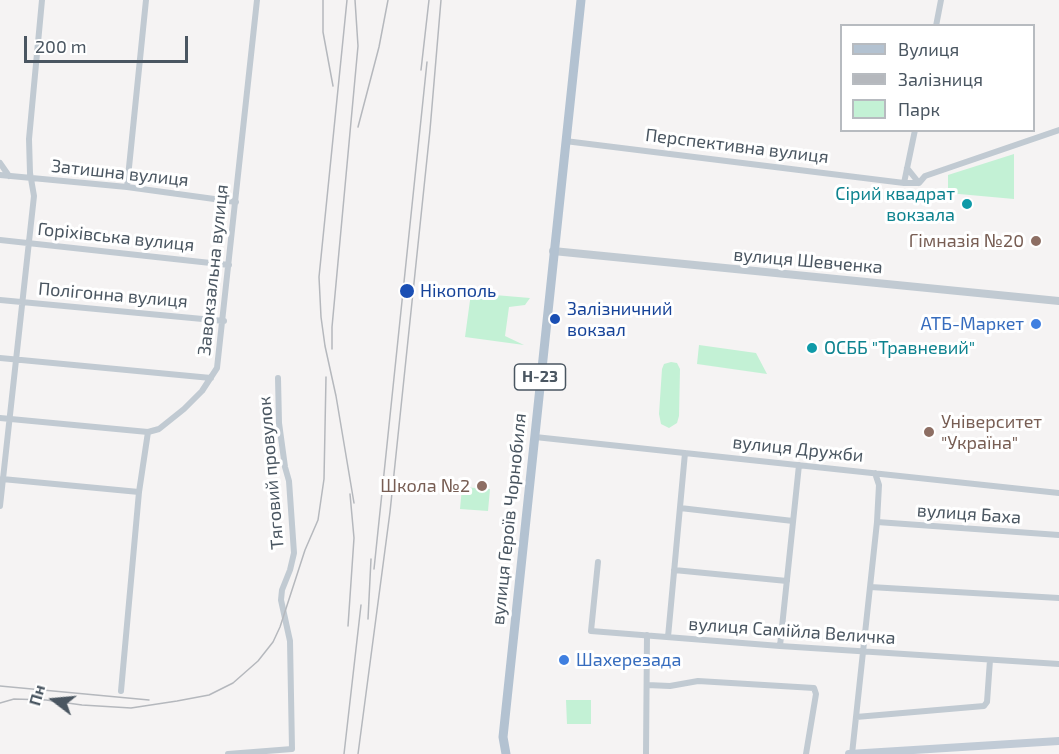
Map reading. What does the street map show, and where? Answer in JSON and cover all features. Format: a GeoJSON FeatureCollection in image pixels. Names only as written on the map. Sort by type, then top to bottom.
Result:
{"type":"FeatureCollection","features":[{"type":"Feature","properties":{"kind":"main road","name":"вулиця Героїв Чорнобиля"},"geometry":{"type":"LineString","coordinates":[[506,754],[503,737],[581,0]]}},
{"type":"Feature","properties":{"kind":"main road"},"geometry":{"type":"LineString","coordinates":[[850,754],[1059,741]]}},
{"type":"Feature","properties":{"kind":"street"},"geometry":{"type":"LineString","coordinates":[[0,506],[34,196],[29,139],[42,0]]}},
{"type":"Feature","properties":{"kind":"street"},"geometry":{"type":"LineString","coordinates":[[127,187],[146,0]]}},
{"type":"Feature","properties":{"kind":"street","name":"Завокзальна вулиця"},"geometry":{"type":"LineString","coordinates":[[148,432],[159,429],[184,409],[202,391],[217,368],[224,321],[257,0]]}},
{"type":"Feature","properties":{"kind":"street"},"geometry":{"type":"LineString","coordinates":[[936,24],[941,0]]}},
{"type":"Feature","properties":{"kind":"street"},"geometry":{"type":"LineString","coordinates":[[907,168],[919,183],[925,176],[1059,130]]}},
{"type":"Feature","properties":{"kind":"street"},"geometry":{"type":"LineString","coordinates":[[904,183],[915,132]]}},
{"type":"Feature","properties":{"kind":"street","name":"Перспективна вулиця"},"geometry":{"type":"LineString","coordinates":[[565,141],[919,183]]}},
{"type":"Feature","properties":{"kind":"street"},"geometry":{"type":"LineString","coordinates":[[0,163],[9,176]]}},
{"type":"Feature","properties":{"kind":"street","name":"Затишна вулиця"},"geometry":{"type":"LineString","coordinates":[[0,175],[127,187],[236,202]]}},
{"type":"Feature","properties":{"kind":"street","name":"Горіхівська вулиця"},"geometry":{"type":"LineString","coordinates":[[0,240],[229,264]]}},
{"type":"Feature","properties":{"kind":"street","name":"вулиця Шевченка"},"geometry":{"type":"LineString","coordinates":[[553,251],[1059,301]]}},
{"type":"Feature","properties":{"kind":"street","name":"Полігонна вулиця"},"geometry":{"type":"LineString","coordinates":[[0,300],[224,321]]}},
{"type":"Feature","properties":{"kind":"street"},"geometry":{"type":"LineString","coordinates":[[0,358],[211,378]]}},
{"type":"Feature","properties":{"kind":"street","name":"Тяговий провулок"},"geometry":{"type":"LineString","coordinates":[[228,754],[292,749],[290,641],[281,600],[294,553],[289,481],[279,423],[278,378]]}},
{"type":"Feature","properties":{"kind":"street"},"geometry":{"type":"LineString","coordinates":[[0,418],[148,432],[139,492],[121,691]]}},
{"type":"Feature","properties":{"kind":"street","name":"вулиця Дружби"},"geometry":{"type":"LineString","coordinates":[[535,437],[1059,493]]}},
{"type":"Feature","properties":{"kind":"street"},"geometry":{"type":"LineString","coordinates":[[668,637],[685,453]]}},
{"type":"Feature","properties":{"kind":"street"},"geometry":{"type":"LineString","coordinates":[[780,646],[799,465]]}},
{"type":"Feature","properties":{"kind":"street"},"geometry":{"type":"LineString","coordinates":[[850,754],[877,522],[879,485],[875,472]]}},
{"type":"Feature","properties":{"kind":"street"},"geometry":{"type":"LineString","coordinates":[[2,479],[139,492]]}},
{"type":"Feature","properties":{"kind":"street"},"geometry":{"type":"LineString","coordinates":[[680,508],[793,521]]}},
{"type":"Feature","properties":{"kind":"street","name":"вулиця Баха"},"geometry":{"type":"LineString","coordinates":[[877,522],[1059,535]]}},
{"type":"Feature","properties":{"kind":"street","name":"вулиця Самійла Величка"},"geometry":{"type":"LineString","coordinates":[[598,562],[591,631],[1059,664]]}},
{"type":"Feature","properties":{"kind":"street"},"geometry":{"type":"LineString","coordinates":[[674,570],[787,581]]}},
{"type":"Feature","properties":{"kind":"street"},"geometry":{"type":"LineString","coordinates":[[870,586],[1059,598]]}},
{"type":"Feature","properties":{"kind":"street"},"geometry":{"type":"LineString","coordinates":[[646,754],[647,635]]}},
{"type":"Feature","properties":{"kind":"street"},"geometry":{"type":"LineString","coordinates":[[856,717],[984,706],[987,702],[990,660]]}},
{"type":"Feature","properties":{"kind":"street"},"geometry":{"type":"LineString","coordinates":[[646,685],[670,686],[698,681],[814,688],[816,694],[806,754]]}},
{"type":"Feature","properties":{"kind":"green space"},"geometry":{"type":"Polygon","coordinates":[[[1014,154],[1014,199],[948,193],[948,175],[1014,154]]]}},
{"type":"Feature","properties":{"kind":"green space"},"geometry":{"type":"Polygon","coordinates":[[[471,293],[530,298],[525,305],[509,307],[505,336],[524,345],[465,337],[471,293]]]}},
{"type":"Feature","properties":{"kind":"green space"},"geometry":{"type":"Polygon","coordinates":[[[699,345],[756,353],[767,374],[697,364],[699,345]]]}},
{"type":"Feature","properties":{"kind":"green space"},"geometry":{"type":"Polygon","coordinates":[[[677,363],[680,369],[679,416],[677,423],[669,428],[661,424],[659,414],[662,369],[664,364],[677,363]]]}},
{"type":"Feature","properties":{"kind":"green space"},"geometry":{"type":"Polygon","coordinates":[[[462,487],[490,489],[488,511],[460,509],[462,487]]]}},
{"type":"Feature","properties":{"kind":"green space"},"geometry":{"type":"Polygon","coordinates":[[[566,700],[591,700],[591,724],[567,724],[566,700]]]}},
{"type":"Feature","properties":{"kind":"railway"},"geometry":{"type":"LineString","coordinates":[[323,0],[323,32],[333,86]]}},
{"type":"Feature","properties":{"kind":"railway"},"geometry":{"type":"LineString","coordinates":[[347,0],[319,277],[325,346],[354,503]]}},
{"type":"Feature","properties":{"kind":"railway"},"geometry":{"type":"LineString","coordinates":[[332,349],[332,327],[358,46],[355,0]]}},
{"type":"Feature","properties":{"kind":"railway"},"geometry":{"type":"LineString","coordinates":[[358,127],[379,47],[388,0]]}},
{"type":"Feature","properties":{"kind":"railway"},"geometry":{"type":"LineString","coordinates":[[421,70],[429,0]]}},
{"type":"Feature","properties":{"kind":"railway"},"geometry":{"type":"LineString","coordinates":[[358,754],[390,512],[430,130],[441,0]]}},
{"type":"Feature","properties":{"kind":"railway"},"geometry":{"type":"LineString","coordinates":[[374,569],[427,62]]}},
{"type":"Feature","properties":{"kind":"railway"},"geometry":{"type":"LineString","coordinates":[[0,703],[14,699],[46,700],[131,708],[177,701],[209,695],[233,683],[258,661],[273,642],[280,627],[305,550],[318,520],[324,479],[326,377]]}},
{"type":"Feature","properties":{"kind":"railway"},"geometry":{"type":"LineString","coordinates":[[348,626],[354,538],[350,494]]}},
{"type":"Feature","properties":{"kind":"railway"},"geometry":{"type":"LineString","coordinates":[[368,619],[371,559]]}},
{"type":"Feature","properties":{"kind":"railway"},"geometry":{"type":"LineString","coordinates":[[344,754],[361,605]]}},
{"type":"Feature","properties":{"kind":"railway"},"geometry":{"type":"LineString","coordinates":[[0,686],[149,700]]}},
{"type":"Feature","properties":{"kind":"place","name":"Сірий квадрат вокзала"},"geometry":{"type":"Point","coordinates":[967,204]}},
{"type":"Feature","properties":{"kind":"place","name":"Гімназія №20"},"geometry":{"type":"Point","coordinates":[1036,241]}},
{"type":"Feature","properties":{"kind":"place","name":"Нікополь"},"geometry":{"type":"Point","coordinates":[407,291]}},
{"type":"Feature","properties":{"kind":"place","name":"Залізничний вокзал"},"geometry":{"type":"Point","coordinates":[555,319]}},
{"type":"Feature","properties":{"kind":"place","name":"АТБ-Маркет"},"geometry":{"type":"Point","coordinates":[1036,324]}},
{"type":"Feature","properties":{"kind":"place","name":"ОСББ \"Травневий\""},"geometry":{"type":"Point","coordinates":[812,348]}},
{"type":"Feature","properties":{"kind":"place","name":"Університет \"Україна\""},"geometry":{"type":"Point","coordinates":[929,432]}},
{"type":"Feature","properties":{"kind":"place","name":"Школа №2"},"geometry":{"type":"Point","coordinates":[482,486]}},
{"type":"Feature","properties":{"kind":"place","name":"Шахерезада"},"geometry":{"type":"Point","coordinates":[564,660]}}]}
